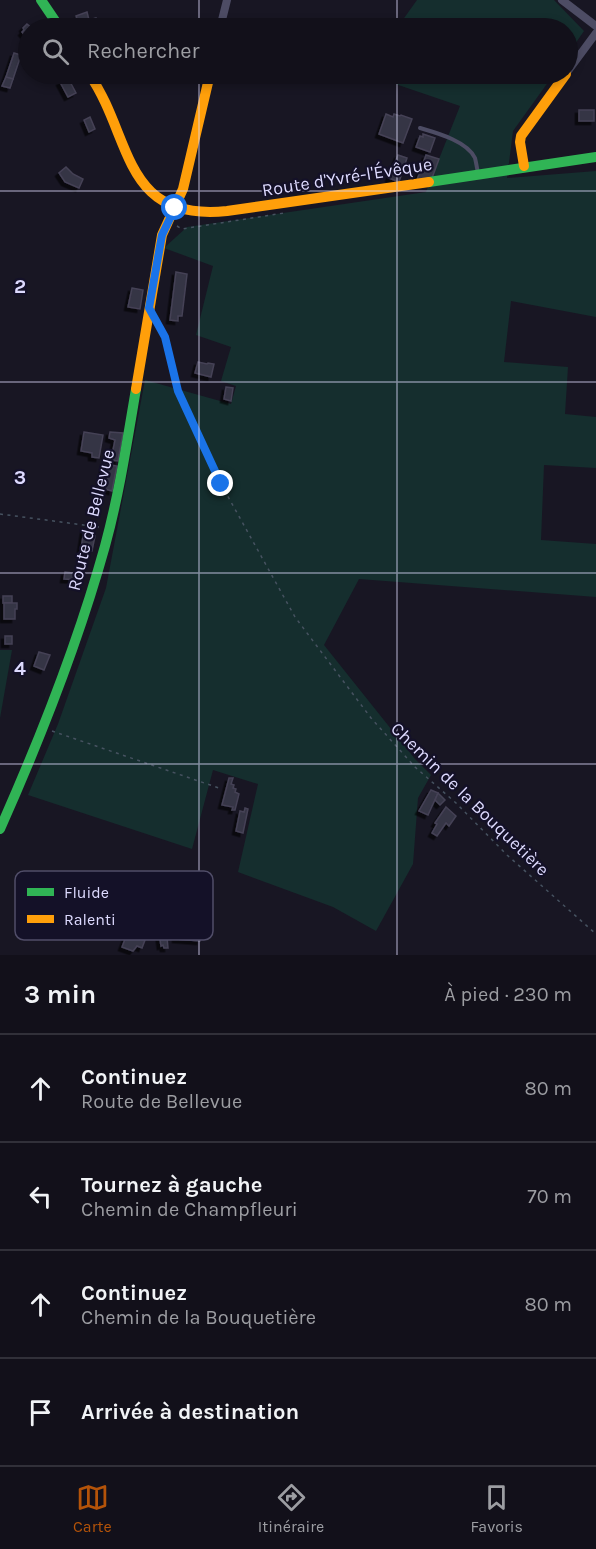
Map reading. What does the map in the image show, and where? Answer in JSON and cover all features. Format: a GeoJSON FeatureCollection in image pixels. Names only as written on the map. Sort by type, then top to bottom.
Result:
{"type":"FeatureCollection","features":[{"type":"Feature","properties":{"kind":"street"},"geometry":{"type":"LineString","coordinates":[[41,0],[53,18]]}},
{"type":"Feature","properties":{"kind":"street"},"geometry":{"type":"LineString","coordinates":[[222,18],[227,0]]}},
{"type":"Feature","properties":{"kind":"street"},"geometry":{"type":"LineString","coordinates":[[562,0],[596,26]]}},
{"type":"Feature","properties":{"kind":"street"},"geometry":{"type":"LineString","coordinates":[[578,57],[596,33]]}},
{"type":"Feature","properties":{"kind":"street"},"geometry":{"type":"LineString","coordinates":[[95,84],[135,174],[149,192],[175,208]]}},
{"type":"Feature","properties":{"kind":"street","name":"Route de Bellevue"},"geometry":{"type":"LineString","coordinates":[[0,829],[43,728],[77,635],[105,545],[125,455],[162,235],[183,189],[208,84]]}},
{"type":"Feature","properties":{"kind":"street"},"geometry":{"type":"LineString","coordinates":[[524,166],[521,136],[558,84]]}},
{"type":"Feature","properties":{"kind":"street","name":"Route d'Yvré-l'Évêque"},"geometry":{"type":"LineString","coordinates":[[175,208],[199,212],[236,210],[596,157]]}},
{"type":"Feature","properties":{"kind":"lane"},"geometry":{"type":"LineString","coordinates":[[420,128],[451,138],[463,145],[474,157],[478,173]]}},
{"type":"Feature","properties":{"kind":"path","name":"Chemin de la Bouquetière"},"geometry":{"type":"LineString","coordinates":[[149,308],[165,337],[178,391],[221,484],[295,617],[372,718],[415,767],[456,803],[507,855],[596,934]]}},
{"type":"Feature","properties":{"kind":"path"},"geometry":{"type":"LineString","coordinates":[[0,514],[109,528]]}},
{"type":"Feature","properties":{"kind":"path"},"geometry":{"type":"LineString","coordinates":[[43,728],[219,788]]}},
{"type":"Feature","properties":{"kind":"green space"},"geometry":{"type":"Polygon","coordinates":[[[417,0],[554,0],[571,18],[404,18],[417,0]]]}},
{"type":"Feature","properties":{"kind":"green space"},"geometry":{"type":"Polygon","coordinates":[[[578,25],[584,31],[578,40],[578,25]]]}},
{"type":"Feature","properties":{"kind":"green space"},"geometry":{"type":"Polygon","coordinates":[[[395,84],[547,84],[513,131],[507,178],[596,171],[596,317],[511,301],[504,362],[568,367],[565,414],[596,417],[596,468],[544,465],[541,540],[596,544],[596,597],[359,579],[324,645],[415,759],[431,775],[418,798],[413,864],[376,931],[333,907],[238,872],[258,784],[213,770],[192,849],[28,795],[58,724],[106,588],[145,380],[231,404],[236,386],[221,381],[231,347],[196,335],[213,266],[164,248],[187,227],[426,192],[460,106],[395,84]]]}},
{"type":"Feature","properties":{"kind":"green space"},"geometry":{"type":"Polygon","coordinates":[[[0,650],[12,650],[0,718],[0,650]]]}},
{"type":"Feature","properties":{"kind":"building"},"geometry":{"type":"Polygon","coordinates":[[[87,12],[88,18],[77,18],[76,16],[87,12]]]}},
{"type":"Feature","properties":{"kind":"building"},"geometry":{"type":"Polygon","coordinates":[[[14,53],[18,54],[18,64],[13,79],[6,77],[14,53]]]}},
{"type":"Feature","properties":{"kind":"building"},"geometry":{"type":"Polygon","coordinates":[[[6,77],[13,79],[10,88],[2,86],[6,77]]]}},
{"type":"Feature","properties":{"kind":"building"},"geometry":{"type":"Polygon","coordinates":[[[61,84],[71,84],[76,93],[68,97],[61,84]]]}},
{"type":"Feature","properties":{"kind":"building"},"geometry":{"type":"Polygon","coordinates":[[[579,110],[594,110],[594,121],[579,121],[579,110]]]}},
{"type":"Feature","properties":{"kind":"building"},"geometry":{"type":"Polygon","coordinates":[[[386,114],[393,117],[394,114],[401,115],[412,119],[403,143],[379,134],[386,114]]]}},
{"type":"Feature","properties":{"kind":"building"},"geometry":{"type":"Polygon","coordinates":[[[90,117],[95,129],[89,132],[84,120],[90,117]]]}},
{"type":"Feature","properties":{"kind":"building"},"geometry":{"type":"Polygon","coordinates":[[[423,134],[435,138],[430,152],[416,147],[423,134]]]}},
{"type":"Feature","properties":{"kind":"building"},"geometry":{"type":"Polygon","coordinates":[[[398,155],[407,158],[399,182],[389,178],[398,155]]]}},
{"type":"Feature","properties":{"kind":"building"},"geometry":{"type":"Polygon","coordinates":[[[426,155],[439,159],[432,178],[417,180],[426,155]]]}},
{"type":"Feature","properties":{"kind":"building"},"geometry":{"type":"Polygon","coordinates":[[[66,167],[83,179],[79,188],[65,182],[59,173],[66,167]]]}},
{"type":"Feature","properties":{"kind":"building"},"geometry":{"type":"Polygon","coordinates":[[[176,272],[187,274],[182,316],[178,316],[178,321],[170,320],[176,272]]]}},
{"type":"Feature","properties":{"kind":"building"},"geometry":{"type":"Polygon","coordinates":[[[132,288],[143,290],[140,309],[128,307],[132,288]]]}},
{"type":"Feature","properties":{"kind":"building"},"geometry":{"type":"Polygon","coordinates":[[[198,362],[214,364],[211,377],[195,373],[198,362]]]}},
{"type":"Feature","properties":{"kind":"building"},"geometry":{"type":"Polygon","coordinates":[[[226,387],[233,388],[231,401],[224,399],[226,387]]]}},
{"type":"Feature","properties":{"kind":"building"},"geometry":{"type":"Polygon","coordinates":[[[84,432],[103,435],[99,458],[92,457],[92,453],[81,451],[84,432]]]}},
{"type":"Feature","properties":{"kind":"building"},"geometry":{"type":"Polygon","coordinates":[[[110,432],[123,433],[118,461],[111,460],[115,440],[109,438],[110,432]]]}},
{"type":"Feature","properties":{"kind":"building"},"geometry":{"type":"Polygon","coordinates":[[[104,464],[117,466],[112,491],[105,489],[104,492],[99,492],[104,464]]]}},
{"type":"Feature","properties":{"kind":"building"},"geometry":{"type":"Polygon","coordinates":[[[84,530],[92,531],[92,536],[95,536],[92,551],[81,549],[84,530]]]}},
{"type":"Feature","properties":{"kind":"building"},"geometry":{"type":"Polygon","coordinates":[[[65,572],[80,574],[79,580],[64,579],[65,572]]]}},
{"type":"Feature","properties":{"kind":"building"},"geometry":{"type":"Polygon","coordinates":[[[3,596],[12,596],[12,603],[3,603],[3,596]]]}},
{"type":"Feature","properties":{"kind":"building"},"geometry":{"type":"Polygon","coordinates":[[[4,603],[17,603],[15,619],[4,619],[4,603]]]}},
{"type":"Feature","properties":{"kind":"building"},"geometry":{"type":"Polygon","coordinates":[[[5,636],[12,636],[12,644],[5,644],[5,636]]]}},
{"type":"Feature","properties":{"kind":"building"},"geometry":{"type":"Polygon","coordinates":[[[39,652],[50,655],[44,670],[34,666],[39,652]]]}},
{"type":"Feature","properties":{"kind":"building"},"geometry":{"type":"Polygon","coordinates":[[[229,778],[233,778],[231,784],[236,789],[235,792],[239,794],[235,810],[232,810],[233,807],[222,805],[229,778]]]}},
{"type":"Feature","properties":{"kind":"building"},"geometry":{"type":"Polygon","coordinates":[[[431,790],[438,793],[428,815],[419,811],[431,790]]]}},
{"type":"Feature","properties":{"kind":"building"},"geometry":{"type":"Polygon","coordinates":[[[438,793],[445,800],[440,805],[435,800],[438,793]]]}},
{"type":"Feature","properties":{"kind":"building"},"geometry":{"type":"Polygon","coordinates":[[[446,807],[456,816],[449,826],[446,823],[437,836],[432,833],[437,824],[435,823],[446,807]]]}},
{"type":"Feature","properties":{"kind":"building"},"geometry":{"type":"Polygon","coordinates":[[[245,808],[248,809],[243,833],[236,831],[240,811],[244,812],[245,808]]]}},
{"type":"Feature","properties":{"kind":"building"},"geometry":{"type":"Polygon","coordinates":[[[125,940],[145,940],[142,948],[137,946],[133,951],[122,947],[125,940]]]}},
{"type":"Feature","properties":{"kind":"building"},"geometry":{"type":"Polygon","coordinates":[[[160,940],[167,940],[168,948],[161,946],[160,940]]]}},
{"type":"Feature","properties":{"kind":"traffic: fast"},"geometry":{"type":"LineString","coordinates":[[41,0],[53,18]]}},
{"type":"Feature","properties":{"kind":"traffic: fast"},"geometry":{"type":"LineString","coordinates":[[429,182],[596,157]]}},
{"type":"Feature","properties":{"kind":"traffic: fast"},"geometry":{"type":"LineString","coordinates":[[0,829],[58,689],[83,618],[105,546],[136,389]]}},
{"type":"Feature","properties":{"kind":"traffic: slow"},"geometry":{"type":"LineString","coordinates":[[95,84],[135,170],[148,189],[167,203],[192,211],[227,211],[429,182]]}},
{"type":"Feature","properties":{"kind":"traffic: slow"},"geometry":{"type":"LineString","coordinates":[[136,389],[162,235],[183,189],[208,84]]}},
{"type":"Feature","properties":{"kind":"traffic: slow"},"geometry":{"type":"LineString","coordinates":[[524,166],[521,136],[559,84]]}},
{"type":"Feature","properties":{"kind":"route"},"geometry":{"type":"LineString","coordinates":[[175,208],[162,235],[149,308],[165,337],[178,391],[221,484]]}}]}
